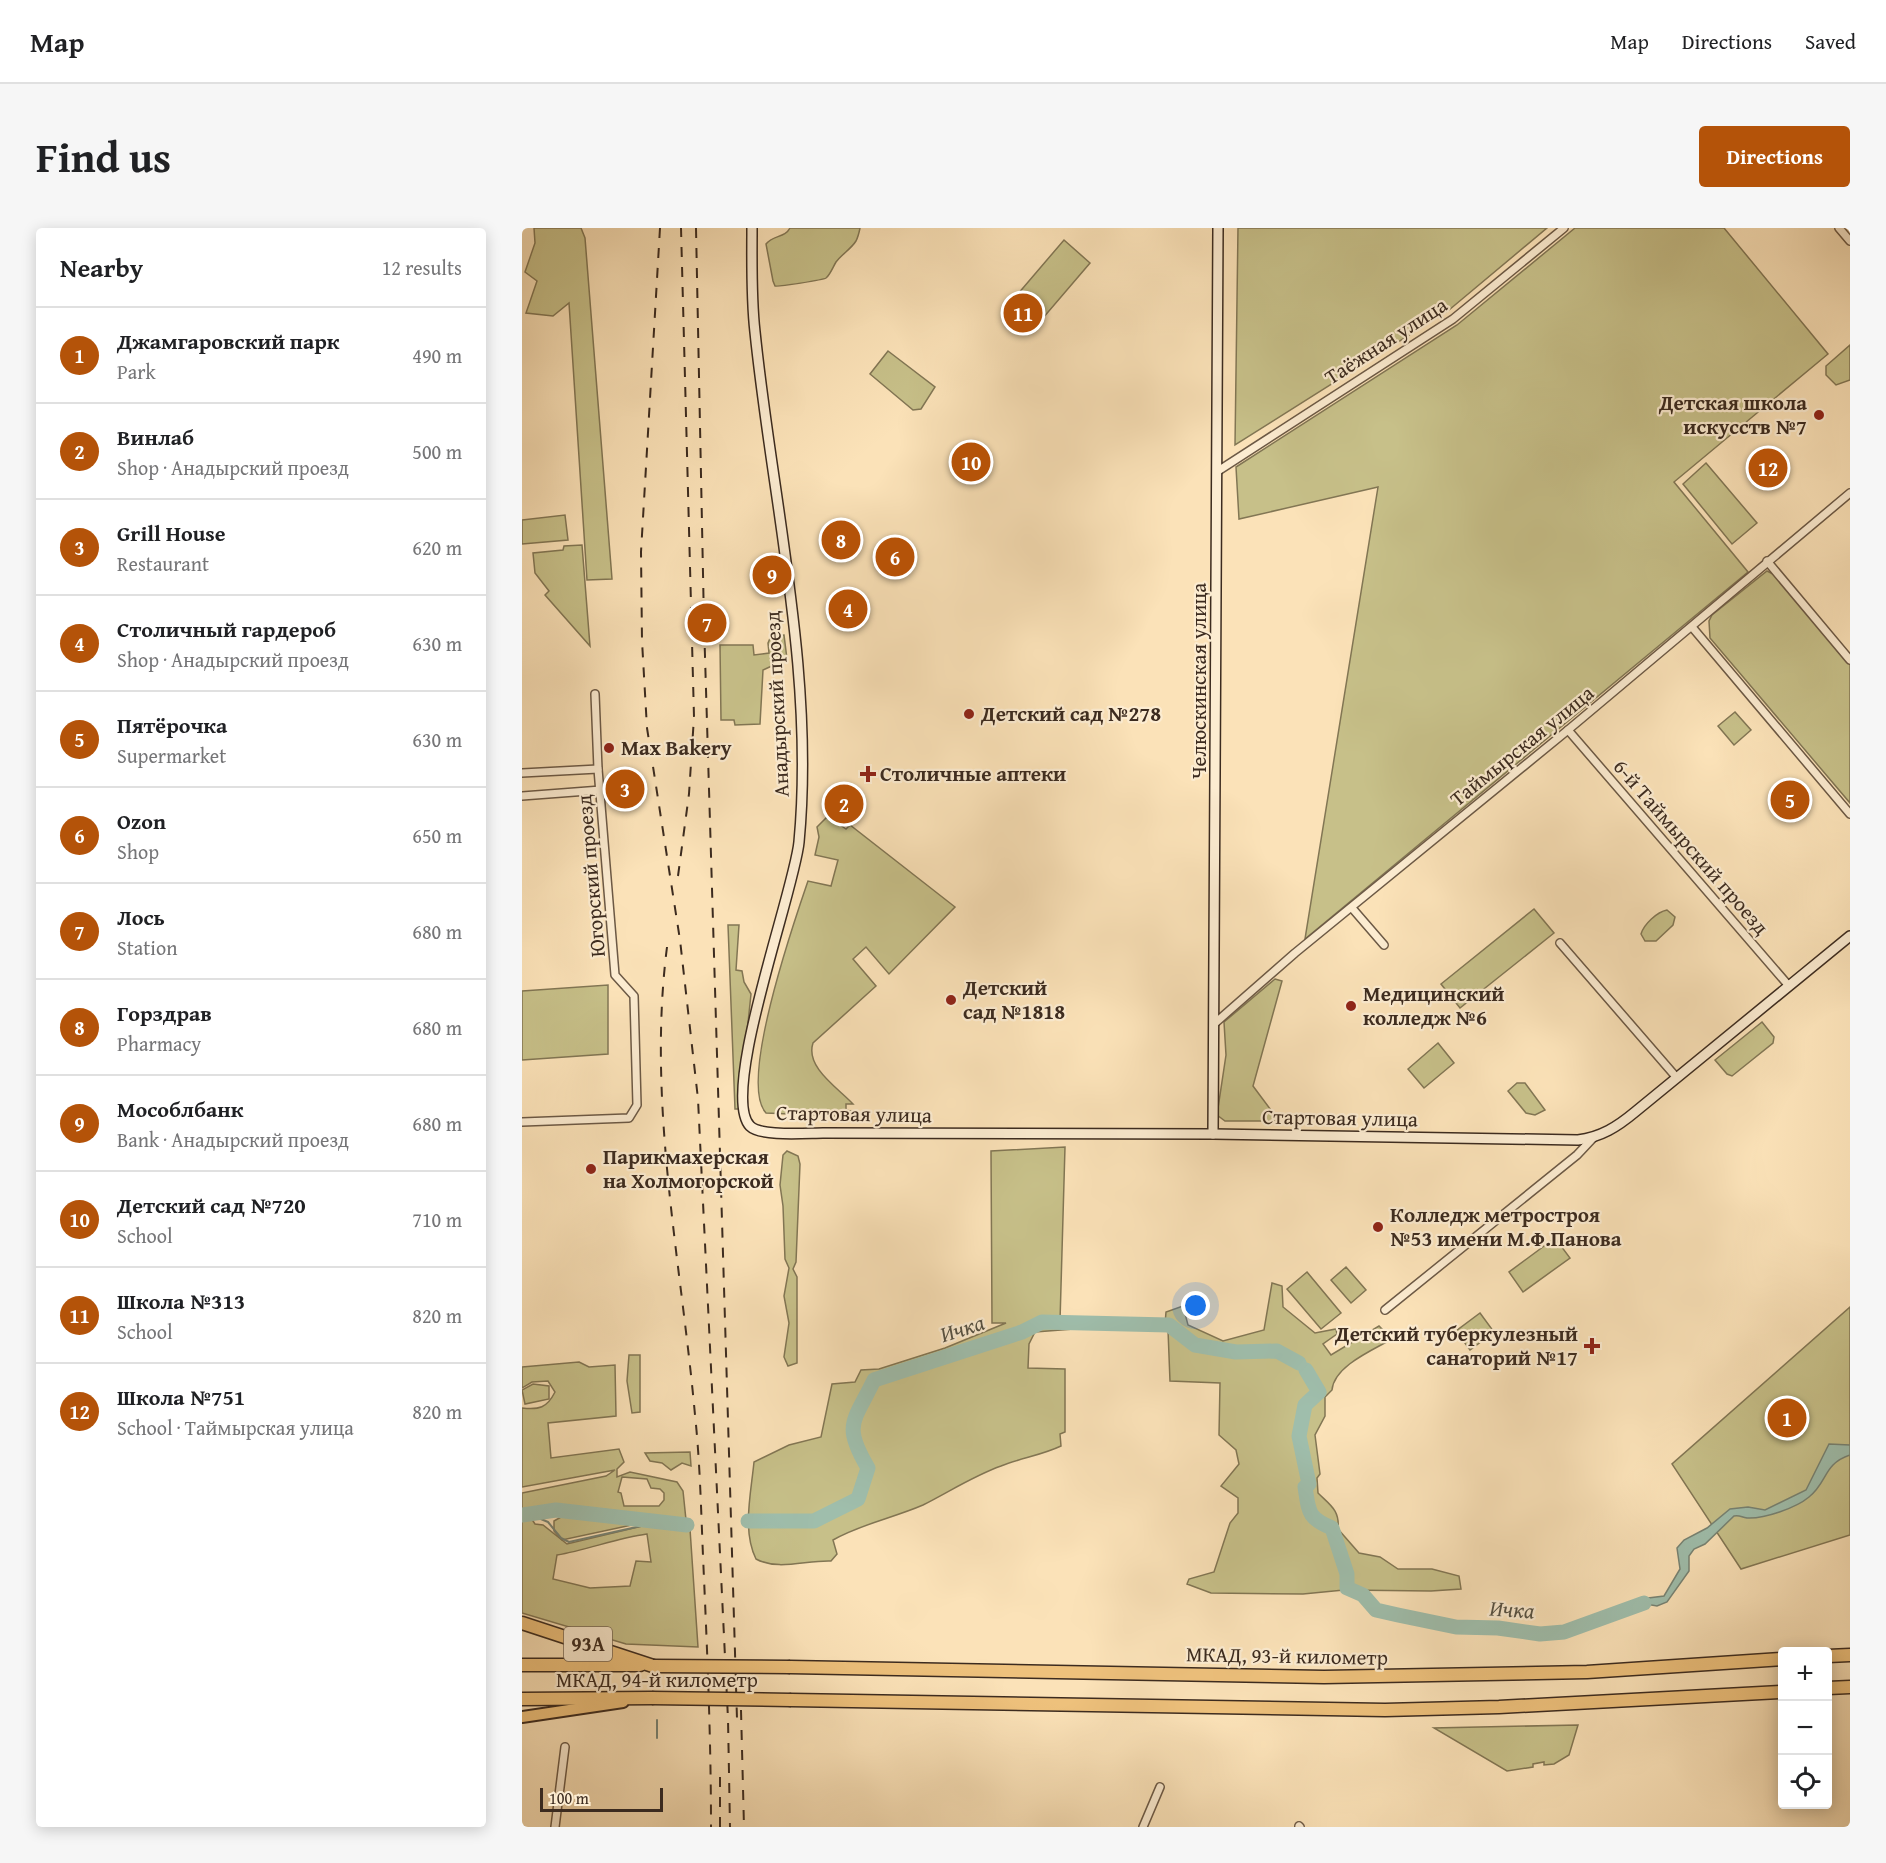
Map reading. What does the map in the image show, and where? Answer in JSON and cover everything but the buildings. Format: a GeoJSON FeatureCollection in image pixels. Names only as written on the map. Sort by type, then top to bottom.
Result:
{"type":"FeatureCollection","features":[{"type":"Feature","properties":{"kind":"highway","name":"93A"},"geometry":{"type":"LineString","coordinates":[[522,1623],[653,1666]]}},
{"type":"Feature","properties":{"kind":"highway"},"geometry":{"type":"LineString","coordinates":[[1832,1656],[1850,1654]]}},
{"type":"Feature","properties":{"kind":"highway","name":"МКАД, 93-й километр"},"geometry":{"type":"LineString","coordinates":[[790,1667],[1346,1677],[1587,1672],[1778,1659]]}},
{"type":"Feature","properties":{"kind":"highway","name":"МКАД, 94-й километр"},"geometry":{"type":"LineString","coordinates":[[522,1665],[790,1667]]}},
{"type":"Feature","properties":{"kind":"highway"},"geometry":{"type":"LineString","coordinates":[[1832,1688],[1850,1687]]}},
{"type":"Feature","properties":{"kind":"highway","name":"МКАД, 94-й километр"},"geometry":{"type":"LineString","coordinates":[[522,1699],[652,1698],[1385,1710],[1499,1707],[1778,1692]]}},
{"type":"Feature","properties":{"kind":"main road"},"geometry":{"type":"LineString","coordinates":[[522,1717],[652,1698]]}},
{"type":"Feature","properties":{"kind":"street","name":"Анадырский проезд"},"geometry":{"type":"LineString","coordinates":[[752,228],[755,332],[795,648],[801,778],[797,860],[767,962],[749,1043],[745,1114],[750,1125],[759,1131]]}},
{"type":"Feature","properties":{"kind":"street","name":"Челюскинская улица"},"geometry":{"type":"LineString","coordinates":[[1213,1134],[1218,228]]}},
{"type":"Feature","properties":{"kind":"street","name":"Таёжная улица"},"geometry":{"type":"LineString","coordinates":[[1218,471],[1453,319],[1564,228]]}},
{"type":"Feature","properties":{"kind":"street"},"geometry":{"type":"LineString","coordinates":[[1839,228],[1850,241]]}},
{"type":"Feature","properties":{"kind":"street","name":"Таймырская улица"},"geometry":{"type":"LineString","coordinates":[[1214,1024],[1850,493]]}},
{"type":"Feature","properties":{"kind":"street"},"geometry":{"type":"LineString","coordinates":[[1767,561],[1850,660]]}},
{"type":"Feature","properties":{"kind":"street"},"geometry":{"type":"LineString","coordinates":[[1692,627],[1850,814]]}},
{"type":"Feature","properties":{"kind":"street","name":"Югорский проезд"},"geometry":{"type":"LineString","coordinates":[[522,1122],[629,1118],[637,1105],[634,996],[615,975],[598,769],[595,694]]}},
{"type":"Feature","properties":{"kind":"street","name":"6-й Таймырский проезд"},"geometry":{"type":"LineString","coordinates":[[1568,730],[1789,986]]}},
{"type":"Feature","properties":{"kind":"street"},"geometry":{"type":"LineString","coordinates":[[522,773],[598,769]]}},
{"type":"Feature","properties":{"kind":"street"},"geometry":{"type":"LineString","coordinates":[[522,796],[601,790]]}},
{"type":"Feature","properties":{"kind":"street"},"geometry":{"type":"LineString","coordinates":[[1352,909],[1384,945]]}},
{"type":"Feature","properties":{"kind":"street","name":"Стартовая улица"},"geometry":{"type":"LineString","coordinates":[[759,1131],[863,1134],[1213,1134],[1578,1140],[1593,1138],[1616,1127],[1850,936]]}},
{"type":"Feature","properties":{"kind":"street"},"geometry":{"type":"LineString","coordinates":[[1560,943],[1677,1078]]}},
{"type":"Feature","properties":{"kind":"street"},"geometry":{"type":"LineString","coordinates":[[1385,1310],[1568,1162],[1593,1138]]}},
{"type":"Feature","properties":{"kind":"street"},"geometry":{"type":"LineString","coordinates":[[555,1827],[565,1747]]}},
{"type":"Feature","properties":{"kind":"street"},"geometry":{"type":"LineString","coordinates":[[1143,1827],[1160,1787]]}},
{"type":"Feature","properties":{"kind":"shaded area"},"geometry":{"type":"Polygon","coordinates":[[[534,228],[581,228],[585,238],[612,579],[587,580],[569,303],[553,316],[526,313],[537,281],[525,272],[535,243],[534,228]]]}},
{"type":"Feature","properties":{"kind":"shaded area"},"geometry":{"type":"Polygon","coordinates":[[[790,228],[860,228],[852,247],[836,262],[826,278],[775,286],[766,244],[790,228]]]}},
{"type":"Feature","properties":{"kind":"shaded area"},"geometry":{"type":"Polygon","coordinates":[[[1238,228],[1547,228],[1449,310],[1235,445],[1238,228]]]}},
{"type":"Feature","properties":{"kind":"shaded area"},"geometry":{"type":"Polygon","coordinates":[[[1575,228],[1724,228],[1828,354],[1674,482],[1748,572],[1305,939],[1378,487],[1239,519],[1236,467],[1457,325],[1575,228]]]}},
{"type":"Feature","properties":{"kind":"shaded area"},"geometry":{"type":"Polygon","coordinates":[[[1064,240],[1090,263],[1043,318],[1017,295],[1064,240]]]}},
{"type":"Feature","properties":{"kind":"shaded area"},"geometry":{"type":"Polygon","coordinates":[[[1850,345],[1850,380],[1836,385],[1826,375],[1826,366],[1850,345]]]}},
{"type":"Feature","properties":{"kind":"shaded area"},"geometry":{"type":"Polygon","coordinates":[[[888,351],[935,387],[921,409],[913,410],[870,374],[888,351]]]}},
{"type":"Feature","properties":{"kind":"shaded area"},"geometry":{"type":"Polygon","coordinates":[[[1706,463],[1757,523],[1732,544],[1683,484],[1706,463]]]}},
{"type":"Feature","properties":{"kind":"shaded area"},"geometry":{"type":"Polygon","coordinates":[[[565,515],[568,540],[522,544],[522,520],[565,515]]]}},
{"type":"Feature","properties":{"kind":"shaded area"},"geometry":{"type":"Polygon","coordinates":[[[582,545],[590,646],[545,595],[549,591],[535,573],[533,553],[563,550],[564,546],[582,545]]]}},
{"type":"Feature","properties":{"kind":"shaded area"},"geometry":{"type":"Polygon","coordinates":[[[1767,571],[1775,575],[1850,664],[1850,803],[1710,638],[1709,621],[1712,615],[1767,571]]]}},
{"type":"Feature","properties":{"kind":"shaded area"},"geometry":{"type":"Polygon","coordinates":[[[784,635],[787,659],[763,670],[760,724],[735,725],[734,720],[721,720],[720,645],[753,645],[754,655],[769,653],[768,643],[771,636],[784,635]]]}},
{"type":"Feature","properties":{"kind":"shaded area"},"geometry":{"type":"Polygon","coordinates":[[[1735,712],[1751,730],[1734,745],[1718,726],[1735,712]]]}},
{"type":"Feature","properties":{"kind":"shaded area"},"geometry":{"type":"Polygon","coordinates":[[[828,816],[846,829],[850,825],[955,907],[889,974],[866,947],[853,959],[876,986],[813,1043],[812,1052],[818,1069],[853,1104],[846,1104],[846,1110],[860,1113],[859,1117],[766,1113],[759,1096],[759,1069],[764,1036],[782,963],[808,881],[831,886],[838,860],[815,855],[819,837],[817,827],[828,816]]]}},
{"type":"Feature","properties":{"kind":"shaded area"},"geometry":{"type":"Polygon","coordinates":[[[1534,909],[1554,933],[1460,1008],[1441,984],[1534,909]]]}},
{"type":"Feature","properties":{"kind":"shaded area"},"geometry":{"type":"Polygon","coordinates":[[[1667,910],[1675,917],[1673,925],[1656,941],[1645,941],[1641,934],[1645,926],[1655,916],[1667,910]]]}},
{"type":"Feature","properties":{"kind":"shaded area"},"geometry":{"type":"Polygon","coordinates":[[[728,925],[739,925],[736,970],[742,971],[744,982],[751,994],[739,1109],[735,1109],[728,925]]]}},
{"type":"Feature","properties":{"kind":"shaded area"},"geometry":{"type":"Polygon","coordinates":[[[1275,979],[1282,981],[1253,1086],[1279,1121],[1225,1121],[1217,1115],[1226,1055],[1224,1022],[1275,979]]]}},
{"type":"Feature","properties":{"kind":"shaded area"},"geometry":{"type":"Polygon","coordinates":[[[608,985],[608,1054],[522,1060],[522,991],[608,985]]]}},
{"type":"Feature","properties":{"kind":"shaded area"},"geometry":{"type":"Polygon","coordinates":[[[1762,1022],[1774,1037],[1773,1043],[1732,1076],[1727,1074],[1715,1060],[1762,1022]]]}},
{"type":"Feature","properties":{"kind":"shaded area"},"geometry":{"type":"Polygon","coordinates":[[[1438,1043],[1454,1063],[1424,1088],[1408,1069],[1438,1043]]]}},
{"type":"Feature","properties":{"kind":"shaded area"},"geometry":{"type":"Polygon","coordinates":[[[1517,1083],[1525,1083],[1545,1110],[1535,1115],[1526,1113],[1508,1091],[1517,1083]]]}},
{"type":"Feature","properties":{"kind":"shaded area"},"geometry":{"type":"Polygon","coordinates":[[[1065,1147],[1060,1321],[1165,1324],[1166,1312],[1183,1306],[1188,1325],[1223,1341],[1264,1330],[1272,1283],[1282,1286],[1283,1307],[1315,1333],[1336,1329],[1337,1334],[1323,1344],[1331,1355],[1379,1326],[1392,1339],[1347,1366],[1334,1381],[1332,1390],[1325,1397],[1325,1416],[1315,1435],[1320,1474],[1317,1478],[1318,1493],[1336,1512],[1338,1529],[1359,1553],[1380,1557],[1398,1569],[1432,1569],[1459,1576],[1461,1589],[1344,1590],[1303,1594],[1211,1593],[1187,1584],[1189,1579],[1214,1572],[1230,1523],[1238,1513],[1238,1498],[1221,1486],[1239,1464],[1236,1450],[1219,1435],[1220,1383],[1170,1381],[1168,1330],[1087,1328],[1035,1332],[1029,1344],[1028,1368],[1065,1369],[1065,1432],[1060,1434],[1061,1446],[991,1470],[923,1505],[844,1534],[833,1540],[837,1554],[831,1561],[783,1565],[756,1559],[748,1524],[754,1462],[789,1445],[821,1437],[832,1384],[855,1382],[861,1370],[879,1369],[945,1348],[1006,1323],[992,1323],[991,1151],[1065,1147]]]}},
{"type":"Feature","properties":{"kind":"shaded area"},"geometry":{"type":"Polygon","coordinates":[[[787,1151],[798,1156],[800,1164],[796,1262],[793,1269],[797,1277],[797,1363],[788,1366],[784,1357],[789,1323],[784,1296],[789,1268],[785,1259],[780,1185],[783,1155],[787,1151]]]}},
{"type":"Feature","properties":{"kind":"shaded area"},"geometry":{"type":"Polygon","coordinates":[[[1555,1238],[1570,1258],[1523,1292],[1509,1272],[1555,1238]]]}},
{"type":"Feature","properties":{"kind":"shaded area"},"geometry":{"type":"Polygon","coordinates":[[[1346,1267],[1366,1290],[1351,1303],[1331,1280],[1346,1267]]]}},
{"type":"Feature","properties":{"kind":"shaded area"},"geometry":{"type":"Polygon","coordinates":[[[1307,1272],[1341,1313],[1321,1329],[1287,1289],[1307,1272]]]}},
{"type":"Feature","properties":{"kind":"shaded area"},"geometry":{"type":"Polygon","coordinates":[[[1850,1307],[1850,1535],[1741,1569],[1672,1464],[1850,1307]]]}},
{"type":"Feature","properties":{"kind":"shaded area"},"geometry":{"type":"Polygon","coordinates":[[[1480,1313],[1494,1332],[1470,1350],[1456,1331],[1480,1313]]]}},
{"type":"Feature","properties":{"kind":"shaded area"},"geometry":{"type":"Polygon","coordinates":[[[629,1355],[640,1355],[640,1412],[632,1413],[627,1381],[629,1355]]]}},
{"type":"Feature","properties":{"kind":"shaded area"},"geometry":{"type":"Polygon","coordinates":[[[579,1362],[589,1367],[615,1365],[616,1416],[548,1423],[551,1458],[619,1449],[624,1462],[617,1469],[617,1477],[630,1472],[677,1482],[683,1491],[686,1520],[620,1514],[618,1511],[556,1504],[535,1507],[529,1515],[535,1524],[543,1525],[567,1544],[659,1522],[687,1525],[690,1529],[698,1647],[626,1644],[522,1613],[522,1493],[606,1476],[615,1470],[522,1487],[522,1408],[542,1407],[549,1402],[555,1392],[548,1381],[532,1382],[522,1388],[522,1367],[579,1362]],[[622,1477],[618,1492],[621,1493],[624,1506],[659,1506],[664,1500],[664,1493],[660,1489],[651,1488],[647,1479],[622,1477]],[[647,1534],[557,1555],[553,1579],[590,1588],[630,1586],[636,1561],[651,1562],[647,1534]]]}},
{"type":"Feature","properties":{"kind":"shaded area"},"geometry":{"type":"Polygon","coordinates":[[[533,1384],[549,1386],[549,1399],[525,1404],[522,1390],[533,1384]]]}},
{"type":"Feature","properties":{"kind":"shaded area"},"geometry":{"type":"Polygon","coordinates":[[[1829,1444],[1850,1445],[1850,1455],[1830,1468],[1820,1485],[1809,1497],[1788,1509],[1771,1515],[1754,1518],[1734,1516],[1705,1544],[1694,1549],[1689,1556],[1689,1571],[1667,1602],[1657,1606],[1646,1604],[1626,1611],[1625,1608],[1648,1598],[1664,1596],[1680,1569],[1677,1548],[1684,1540],[1707,1528],[1730,1509],[1748,1507],[1765,1510],[1806,1490],[1829,1444]]]}},
{"type":"Feature","properties":{"kind":"shaded area"},"geometry":{"type":"Polygon","coordinates":[[[690,1452],[691,1466],[682,1463],[671,1470],[662,1463],[650,1461],[645,1453],[690,1452]]]}},
{"type":"Feature","properties":{"kind":"shaded area"},"geometry":{"type":"Polygon","coordinates":[[[561,1517],[641,1521],[641,1523],[562,1540],[554,1531],[554,1521],[561,1517]]]}},
{"type":"Feature","properties":{"kind":"shaded area"},"geometry":{"type":"Polygon","coordinates":[[[1578,1725],[1569,1755],[1554,1764],[1544,1765],[1544,1762],[1533,1764],[1533,1767],[1507,1771],[1434,1728],[1578,1725]]]}},
{"type":"Feature","properties":{"kind":"waterway","name":"Ичка"},"geometry":{"type":"LineString","coordinates":[[748,1521],[814,1521],[858,1499],[868,1468],[855,1442],[854,1423],[874,1380],[1022,1332],[1042,1322],[1169,1325],[1195,1345],[1236,1352],[1277,1351],[1299,1363]]}},
{"type":"Feature","properties":{"kind":"waterway","name":"Ичка"},"geometry":{"type":"LineString","coordinates":[[1306,1370],[1319,1392],[1305,1405],[1299,1436],[1309,1484],[1305,1487],[1309,1508],[1318,1521],[1332,1528],[1347,1574],[1347,1588],[1363,1595],[1376,1610],[1456,1627],[1498,1628],[1540,1634],[1564,1632],[1644,1603]]}},
{"type":"Feature","properties":{"kind":"waterway","name":"Ичка"},"geometry":{"type":"LineString","coordinates":[[522,1515],[556,1510],[687,1525]]}},
{"type":"Feature","properties":{"kind":"waterway","name":"Ичка"},"geometry":{"type":"LineString","coordinates":[[529,1514],[548,1522],[561,1538],[569,1542],[659,1522]]}},
{"type":"Feature","properties":{"kind":"waterway"},"geometry":{"type":"LineString","coordinates":[[657,1720],[657,1738]]}},
{"type":"Feature","properties":{"kind":"railway"},"geometry":{"type":"LineString","coordinates":[[660,228],[641,552],[642,641],[647,728],[680,940],[698,1099],[728,1719],[730,1827]]}},
{"type":"Feature","properties":{"kind":"railway"},"geometry":{"type":"LineString","coordinates":[[678,876],[689,794],[694,717],[681,228]]}},
{"type":"Feature","properties":{"kind":"railway"},"geometry":{"type":"LineString","coordinates":[[696,228],[704,623],[737,1719]]}},
{"type":"Feature","properties":{"kind":"railway"},"geometry":{"type":"LineString","coordinates":[[667,947],[662,1006],[663,1123],[698,1450],[711,1827]]}},
{"type":"Feature","properties":{"kind":"railway"},"geometry":{"type":"LineString","coordinates":[[741,1710],[744,1827]]}},
{"type":"Feature","properties":{"kind":"railway"},"geometry":{"type":"LineString","coordinates":[[720,1768],[720,1827]]}},
{"type":"Feature","properties":{"kind":"place","name":"Школа №313"},"geometry":{"type":"Point","coordinates":[1023,313]}},
{"type":"Feature","properties":{"kind":"place","name":"Детская школа искусств №7"},"geometry":{"type":"Point","coordinates":[1819,415]}},
{"type":"Feature","properties":{"kind":"place","name":"Детский сад №720"},"geometry":{"type":"Point","coordinates":[971,462]}},
{"type":"Feature","properties":{"kind":"place","name":"Школа №751"},"geometry":{"type":"Point","coordinates":[1768,468]}},
{"type":"Feature","properties":{"kind":"place","name":"Горздрав"},"geometry":{"type":"Point","coordinates":[841,540]}},
{"type":"Feature","properties":{"kind":"place","name":"Ozon"},"geometry":{"type":"Point","coordinates":[895,557]}},
{"type":"Feature","properties":{"kind":"place","name":"Мособлбанк"},"geometry":{"type":"Point","coordinates":[772,575]}},
{"type":"Feature","properties":{"kind":"place","name":"Столичный гардероб"},"geometry":{"type":"Point","coordinates":[848,609]}},
{"type":"Feature","properties":{"kind":"place","name":"Лось"},"geometry":{"type":"Point","coordinates":[707,623]}},
{"type":"Feature","properties":{"kind":"place","name":"Детский сад №278"},"geometry":{"type":"Point","coordinates":[969,714]}},
{"type":"Feature","properties":{"kind":"place","name":"Max Bakery"},"geometry":{"type":"Point","coordinates":[609,748]}},
{"type":"Feature","properties":{"kind":"place","name":"Столичные аптеки"},"geometry":{"type":"Point","coordinates":[868,774]}},
{"type":"Feature","properties":{"kind":"place","name":"Grill House"},"geometry":{"type":"Point","coordinates":[625,789]}},
{"type":"Feature","properties":{"kind":"place","name":"Пятёрочка"},"geometry":{"type":"Point","coordinates":[1790,800]}},
{"type":"Feature","properties":{"kind":"place","name":"Винлаб"},"geometry":{"type":"Point","coordinates":[844,804]}},
{"type":"Feature","properties":{"kind":"place","name":"Детский сад №1818"},"geometry":{"type":"Point","coordinates":[951,1000]}},
{"type":"Feature","properties":{"kind":"place","name":"Медицинский колледж №6"},"geometry":{"type":"Point","coordinates":[1351,1006]}},
{"type":"Feature","properties":{"kind":"place","name":"Парикмахерская на Холмогорской"},"geometry":{"type":"Point","coordinates":[591,1169]}},
{"type":"Feature","properties":{"kind":"place","name":"Колледж метростроя №53 имени М.Ф.Панова"},"geometry":{"type":"Point","coordinates":[1378,1227]}},
{"type":"Feature","properties":{"kind":"place","name":"Детский туберкулезный санаторий №17"},"geometry":{"type":"Point","coordinates":[1592,1346]}},
{"type":"Feature","properties":{"kind":"place","name":"Джамгаровский парк"},"geometry":{"type":"Point","coordinates":[1787,1418]}}]}
